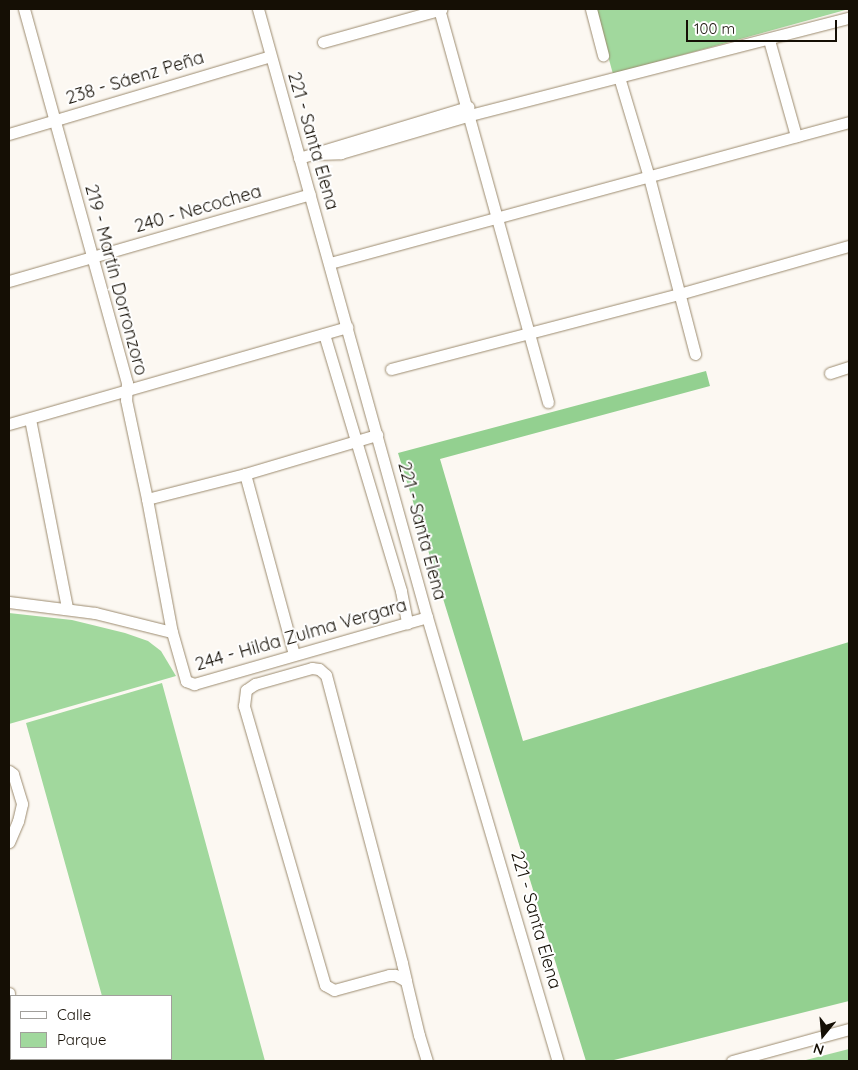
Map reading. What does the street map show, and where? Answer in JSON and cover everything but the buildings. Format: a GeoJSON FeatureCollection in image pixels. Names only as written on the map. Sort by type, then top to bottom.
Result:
{"type":"FeatureCollection","features":[{"type":"Feature","properties":{"kind":"street","name":"219 - Martín Dorronzoro"},"geometry":{"type":"LineString","coordinates":[[24,9],[127,382],[126,400],[172,632],[186,681]]}},
{"type":"Feature","properties":{"kind":"street","name":"221 - Santa Elena"},"geometry":{"type":"LineString","coordinates":[[258,9],[427,617],[558,1061]]}},
{"type":"Feature","properties":{"kind":"street"},"geometry":{"type":"LineString","coordinates":[[323,42],[440,9],[548,402]]}},
{"type":"Feature","properties":{"kind":"street"},"geometry":{"type":"LineString","coordinates":[[591,9],[603,55]]}},
{"type":"Feature","properties":{"kind":"street"},"geometry":{"type":"LineString","coordinates":[[300,158],[317,154],[342,154],[469,111],[619,77],[849,18]]}},
{"type":"Feature","properties":{"kind":"street"},"geometry":{"type":"LineString","coordinates":[[769,40],[796,136]]}},
{"type":"Feature","properties":{"kind":"street","name":"238 - Sáenz Peña"},"geometry":{"type":"LineString","coordinates":[[9,134],[270,56]]}},
{"type":"Feature","properties":{"kind":"street"},"geometry":{"type":"LineString","coordinates":[[619,77],[649,177],[695,354]]}},
{"type":"Feature","properties":{"kind":"street"},"geometry":{"type":"LineString","coordinates":[[330,263],[849,122]]}},
{"type":"Feature","properties":{"kind":"street","name":"240 - Necochea"},"geometry":{"type":"LineString","coordinates":[[9,281],[310,194]]}},
{"type":"Feature","properties":{"kind":"street"},"geometry":{"type":"LineString","coordinates":[[391,368],[679,294],[849,246]]}},
{"type":"Feature","properties":{"kind":"street"},"geometry":{"type":"LineString","coordinates":[[9,424],[347,327]]}},
{"type":"Feature","properties":{"kind":"street","name":"221 - Santa Elena"},"geometry":{"type":"LineString","coordinates":[[324,334],[401,591],[407,623]]}},
{"type":"Feature","properties":{"kind":"street"},"geometry":{"type":"LineString","coordinates":[[830,373],[849,367]]}},
{"type":"Feature","properties":{"kind":"street"},"geometry":{"type":"LineString","coordinates":[[30,419],[67,608]]}},
{"type":"Feature","properties":{"kind":"street"},"geometry":{"type":"LineString","coordinates":[[147,499],[245,474],[377,435]]}},
{"type":"Feature","properties":{"kind":"street"},"geometry":{"type":"LineString","coordinates":[[245,474],[294,654]]}},
{"type":"Feature","properties":{"kind":"street"},"geometry":{"type":"LineString","coordinates":[[9,602],[67,608],[172,632]]}},
{"type":"Feature","properties":{"kind":"street","name":"244 - Hilda Zulma Vergara"},"geometry":{"type":"LineString","coordinates":[[186,681],[194,684],[427,617]]}},
{"type":"Feature","properties":{"kind":"street"},"geometry":{"type":"LineString","coordinates":[[406,981],[395,975],[389,975],[334,990],[325,986],[244,706],[246,690],[250,686],[312,668],[319,669],[326,674],[406,981],[426,1061]]}},
{"type":"Feature","properties":{"kind":"street"},"geometry":{"type":"LineString","coordinates":[[9,771],[13,774],[22,804],[18,821],[9,842]]}},
{"type":"Feature","properties":{"kind":"street"},"geometry":{"type":"LineString","coordinates":[[732,1061],[849,1029]]}},
{"type":"Feature","properties":{"kind":"green space"},"geometry":{"type":"Polygon","coordinates":[[[595,9],[849,9],[613,74],[595,9]]]}},
{"type":"Feature","properties":{"kind":"green space"},"geometry":{"type":"Polygon","coordinates":[[[706,371],[710,386],[440,459],[523,741],[849,642],[849,1001],[610,1061],[586,1061],[398,453],[706,371]]]}},
{"type":"Feature","properties":{"kind":"green space"},"geometry":{"type":"Polygon","coordinates":[[[9,613],[72,620],[125,633],[148,641],[161,651],[176,676],[9,724],[9,613]]]}},
{"type":"Feature","properties":{"kind":"green space"},"geometry":{"type":"Polygon","coordinates":[[[162,683],[265,1061],[120,1061],[172,1060],[172,995],[102,995],[26,723],[162,683]]]}},
{"type":"Feature","properties":{"kind":"green space"},"geometry":{"type":"Polygon","coordinates":[[[849,1049],[849,1061],[802,1061],[849,1049]]]}}]}
